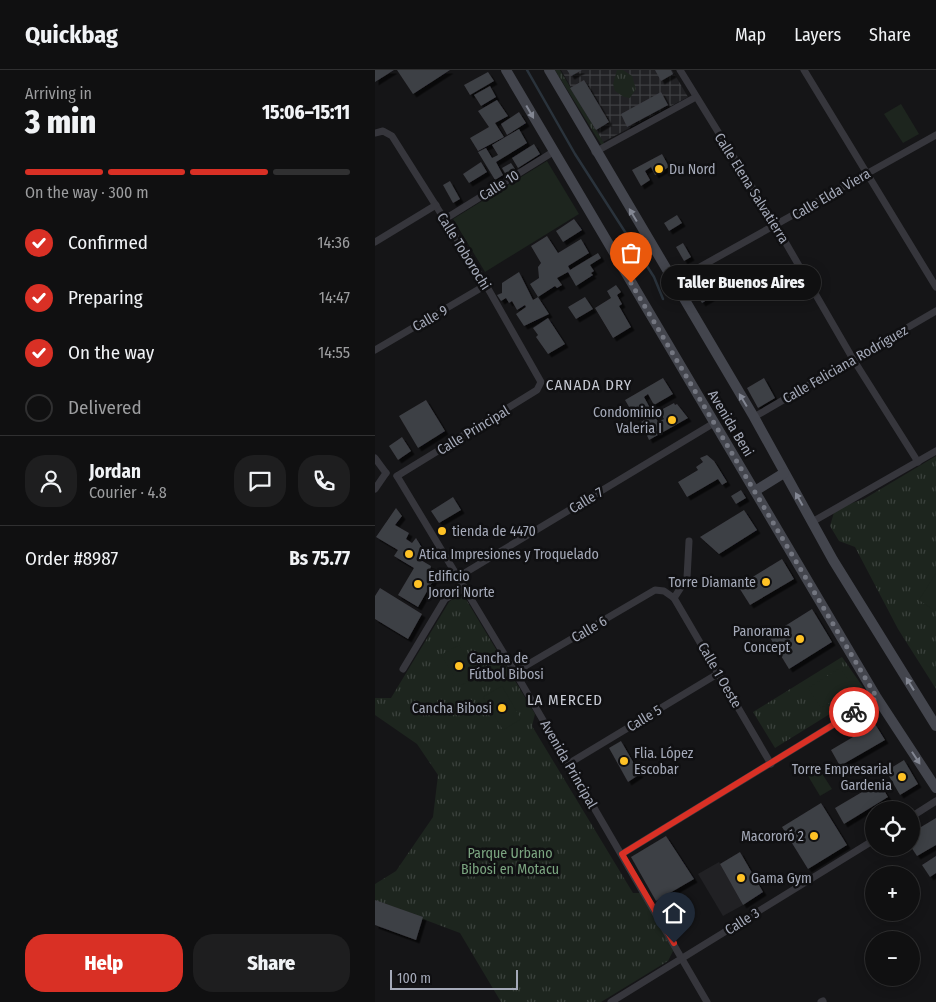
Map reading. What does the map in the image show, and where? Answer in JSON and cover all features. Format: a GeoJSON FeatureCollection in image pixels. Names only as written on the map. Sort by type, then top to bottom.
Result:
{"type":"FeatureCollection","features":[{"type":"Feature","properties":{"kind":"street","name":"Avenida Beni"},"geometry":{"type":"LineString","coordinates":[[506,70],[877,698],[936,788]]}},
{"type":"Feature","properties":{"kind":"street"},"geometry":{"type":"LineString","coordinates":[[544,70],[561,93]]}},
{"type":"Feature","properties":{"kind":"street","name":"Avenida Beni"},"geometry":{"type":"LineString","coordinates":[[549,70],[595,152],[754,417],[812,522],[936,726]]}},
{"type":"Feature","properties":{"kind":"street","name":"Calle Elena Salvatierra"},"geometry":{"type":"LineString","coordinates":[[680,70],[776,226],[853,359],[918,462]]}},
{"type":"Feature","properties":{"kind":"street"},"geometry":{"type":"LineString","coordinates":[[804,70],[936,287]]}},
{"type":"Feature","properties":{"kind":"street"},"geometry":{"type":"LineString","coordinates":[[595,152],[696,97]]}},
{"type":"Feature","properties":{"kind":"street","name":"Calle Toborochi"},"geometry":{"type":"LineString","coordinates":[[379,132],[392,136],[486,285],[539,378]]}},
{"type":"Feature","properties":{"kind":"street","name":"Calle Elda Viera"},"geometry":{"type":"LineString","coordinates":[[673,282],[936,135]]}},
{"type":"Feature","properties":{"kind":"street","name":"Calle 10"},"geometry":{"type":"LineString","coordinates":[[445,219],[553,152]]}},
{"type":"Feature","properties":{"kind":"street"},"geometry":{"type":"LineString","coordinates":[[375,242],[436,205]]}},
{"type":"Feature","properties":{"kind":"street","name":"Calle 9"},"geometry":{"type":"LineString","coordinates":[[375,350],[486,285]]}},
{"type":"Feature","properties":{"kind":"street","name":"Calle Feliciana Rodríguez"},"geometry":{"type":"LineString","coordinates":[[754,417],[936,311]]}},
{"type":"Feature","properties":{"kind":"street","name":"Calle Principal"},"geometry":{"type":"LineString","coordinates":[[397,476],[537,390],[541,382],[539,378]]}},
{"type":"Feature","properties":{"kind":"street","name":"Calle 7"},"geometry":{"type":"LineString","coordinates":[[458,577],[714,423]]}},
{"type":"Feature","properties":{"kind":"street"},"geometry":{"type":"LineString","coordinates":[[812,522],[936,451]]}},
{"type":"Feature","properties":{"kind":"street"},"geometry":{"type":"LineString","coordinates":[[375,458],[385,474],[397,476]]}},
{"type":"Feature","properties":{"kind":"street"},"geometry":{"type":"LineString","coordinates":[[755,491],[784,473]]}},
{"type":"Feature","properties":{"kind":"street"},"geometry":{"type":"LineString","coordinates":[[375,489],[385,474]]}},
{"type":"Feature","properties":{"kind":"street","name":"Avenida Principal"},"geometry":{"type":"LineString","coordinates":[[397,476],[515,672],[707,1002]]}},
{"type":"Feature","properties":{"kind":"street"},"geometry":{"type":"LineString","coordinates":[[674,598],[687,578],[689,541]]}},
{"type":"Feature","properties":{"kind":"street"},"geometry":{"type":"LineString","coordinates":[[403,669],[445,599],[465,588]]}},
{"type":"Feature","properties":{"kind":"street","name":"Calle 6"},"geometry":{"type":"LineString","coordinates":[[515,672],[655,590],[664,590]]}},
{"type":"Feature","properties":{"kind":"street","name":"Calle 1 Oeste"},"geometry":{"type":"LineString","coordinates":[[664,590],[674,598],[771,764]]}},
{"type":"Feature","properties":{"kind":"street","name":"Calle 5"},"geometry":{"type":"LineString","coordinates":[[568,764],[719,673]]}},
{"type":"Feature","properties":{"kind":"street"},"geometry":{"type":"LineString","coordinates":[[622,854],[877,698]]}},
{"type":"Feature","properties":{"kind":"street"},"geometry":{"type":"LineString","coordinates":[[920,811],[936,801]]}},
{"type":"Feature","properties":{"kind":"street","name":"Calle 3"},"geometry":{"type":"LineString","coordinates":[[611,1002],[865,846]]}},
{"type":"Feature","properties":{"kind":"shaded area"},"geometry":{"type":"Polygon","coordinates":[[[561,70],[672,70],[688,97],[603,142],[561,70]]]}},
{"type":"Feature","properties":{"kind":"shaded area"},"geometry":{"type":"Polygon","coordinates":[[[719,862],[743,905],[723,916],[698,874],[719,862]]]}},
{"type":"Feature","properties":{"kind":"green space"},"geometry":{"type":"Polygon","coordinates":[[[555,70],[560,70],[605,145],[602,146],[555,70]]]}},
{"type":"Feature","properties":{"kind":"green space"},"geometry":{"type":"Polygon","coordinates":[[[617,70],[623,70],[632,76],[636,89],[630,98],[624,97],[615,91],[613,84],[617,70]]]}},
{"type":"Feature","properties":{"kind":"green space"},"geometry":{"type":"Polygon","coordinates":[[[901,104],[919,134],[903,143],[884,114],[901,104]]]}},
{"type":"Feature","properties":{"kind":"green space"},"geometry":{"type":"Polygon","coordinates":[[[547,161],[579,214],[485,272],[453,219],[547,161]]]}},
{"type":"Feature","properties":{"kind":"green space"},"geometry":{"type":"Polygon","coordinates":[[[936,456],[936,689],[898,629],[855,547],[839,541],[830,526],[835,509],[864,499],[936,456]]]}},
{"type":"Feature","properties":{"kind":"green space"},"geometry":{"type":"Polygon","coordinates":[[[936,573],[936,608],[935,611],[919,600],[936,573]]]}},
{"type":"Feature","properties":{"kind":"green space","name":"Parque Urbano Bibosi en Motacu"},"geometry":{"type":"Polygon","coordinates":[[[456,596],[463,596],[467,601],[535,714],[532,726],[633,893],[641,893],[673,951],[668,961],[601,1002],[501,1002],[460,933],[375,901],[375,884],[396,871],[433,817],[438,775],[417,744],[375,715],[375,698],[391,698],[449,602],[456,596]]]}},
{"type":"Feature","properties":{"kind":"green space","name":"Cancha de Fútbol Bibosi"},"geometry":{"type":"Polygon","coordinates":[[[459,645],[477,676],[460,686],[441,655],[459,645]]]}},
{"type":"Feature","properties":{"kind":"green space"},"geometry":{"type":"Polygon","coordinates":[[[842,657],[863,687],[831,708],[833,712],[775,748],[753,712],[842,657]]]}},
{"type":"Feature","properties":{"kind":"green space"},"geometry":{"type":"Polygon","coordinates":[[[840,668],[854,688],[821,708],[808,688],[840,668]]]}},
{"type":"Feature","properties":{"kind":"green space","name":"Cancha Bibosi"},"geometry":{"type":"Polygon","coordinates":[[[502,686],[521,719],[503,730],[483,697],[502,686]]]}},
{"type":"Feature","properties":{"kind":"green space"},"geometry":{"type":"Polygon","coordinates":[[[816,764],[832,789],[820,796],[805,771],[816,764]]]}},
{"type":"Feature","properties":{"kind":"building"},"geometry":{"type":"Polygon","coordinates":[[[375,70],[394,70],[375,82],[375,70]]]}},
{"type":"Feature","properties":{"kind":"building"},"geometry":{"type":"Polygon","coordinates":[[[397,70],[450,70],[413,94],[397,70]]]}},
{"type":"Feature","properties":{"kind":"building"},"geometry":{"type":"Polygon","coordinates":[[[567,70],[582,70],[571,76],[567,70]]]}},
{"type":"Feature","properties":{"kind":"building"},"geometry":{"type":"Polygon","coordinates":[[[655,70],[671,70],[673,74],[661,81],[655,70]]]}},
{"type":"Feature","properties":{"kind":"building"},"geometry":{"type":"Polygon","coordinates":[[[488,72],[494,81],[470,95],[464,85],[488,72]]]}},
{"type":"Feature","properties":{"kind":"building"},"geometry":{"type":"Polygon","coordinates":[[[584,80],[609,122],[596,130],[570,88],[584,80]]]}},
{"type":"Feature","properties":{"kind":"building"},"geometry":{"type":"Polygon","coordinates":[[[490,86],[496,97],[481,106],[474,95],[490,86]]]}},
{"type":"Feature","properties":{"kind":"building"},"geometry":{"type":"Polygon","coordinates":[[[661,92],[668,105],[627,127],[621,114],[661,92]]]}},
{"type":"Feature","properties":{"kind":"building"},"geometry":{"type":"Polygon","coordinates":[[[497,100],[508,116],[495,123],[504,137],[478,151],[470,138],[489,127],[478,111],[497,100]]]}},
{"type":"Feature","properties":{"kind":"building"},"geometry":{"type":"Polygon","coordinates":[[[519,112],[526,123],[507,135],[501,124],[519,112]]]}},
{"type":"Feature","properties":{"kind":"building"},"geometry":{"type":"Polygon","coordinates":[[[519,129],[527,143],[496,162],[503,175],[495,180],[478,152],[486,148],[492,158],[498,155],[492,145],[519,129]]]}},
{"type":"Feature","properties":{"kind":"building"},"geometry":{"type":"Polygon","coordinates":[[[534,144],[540,154],[518,168],[512,158],[534,144]]]}},
{"type":"Feature","properties":{"kind":"building","name":"Du Nord"},"geometry":{"type":"Polygon","coordinates":[[[662,154],[669,167],[655,175],[651,167],[645,171],[650,180],[641,186],[632,170],[662,154]]]}},
{"type":"Feature","properties":{"kind":"building"},"geometry":{"type":"Polygon","coordinates":[[[481,162],[487,172],[469,183],[463,174],[481,162]]]}},
{"type":"Feature","properties":{"kind":"building"},"geometry":{"type":"Polygon","coordinates":[[[511,163],[515,169],[506,175],[502,168],[511,163]]]}},
{"type":"Feature","properties":{"kind":"building"},"geometry":{"type":"Polygon","coordinates":[[[450,181],[460,199],[453,203],[443,185],[450,181]]]}},
{"type":"Feature","properties":{"kind":"building"},"geometry":{"type":"Polygon","coordinates":[[[677,215],[682,223],[669,231],[664,223],[677,215]]]}},
{"type":"Feature","properties":{"kind":"building"},"geometry":{"type":"Polygon","coordinates":[[[574,219],[582,230],[563,242],[556,231],[574,219]]]}},
{"type":"Feature","properties":{"kind":"building"},"geometry":{"type":"Polygon","coordinates":[[[547,236],[558,253],[581,239],[589,253],[568,266],[570,270],[598,253],[601,258],[590,265],[594,271],[591,273],[593,275],[576,286],[568,272],[557,278],[562,285],[557,288],[555,286],[538,297],[530,284],[539,278],[538,267],[541,263],[531,246],[547,236]]]}},
{"type":"Feature","properties":{"kind":"building"},"geometry":{"type":"Polygon","coordinates":[[[683,243],[691,257],[684,261],[676,247],[683,243]]]}},
{"type":"Feature","properties":{"kind":"building"},"geometry":{"type":"Polygon","coordinates":[[[519,272],[533,300],[538,297],[549,314],[524,326],[516,314],[526,307],[525,305],[517,310],[512,301],[509,303],[506,298],[501,301],[497,295],[502,293],[502,283],[519,272]]]}},
{"type":"Feature","properties":{"kind":"building"},"geometry":{"type":"Polygon","coordinates":[[[708,277],[717,294],[702,303],[692,287],[708,277]]]}},
{"type":"Feature","properties":{"kind":"building"},"geometry":{"type":"Polygon","coordinates":[[[616,285],[621,292],[617,295],[622,304],[619,306],[631,327],[613,338],[595,308],[611,298],[607,291],[616,285]]]}},
{"type":"Feature","properties":{"kind":"building"},"geometry":{"type":"Polygon","coordinates":[[[585,297],[593,309],[576,319],[568,307],[585,297]]]}},
{"type":"Feature","properties":{"kind":"building"},"geometry":{"type":"Polygon","coordinates":[[[548,318],[565,344],[548,354],[536,337],[538,335],[533,328],[548,318]]]}},
{"type":"Feature","properties":{"kind":"building","name":"Condominio Valeria I"},"geometry":{"type":"Polygon","coordinates":[[[663,378],[673,394],[654,405],[648,394],[644,397],[650,408],[635,417],[625,400],[663,378]]]}},
{"type":"Feature","properties":{"kind":"building"},"geometry":{"type":"Polygon","coordinates":[[[764,378],[775,398],[758,408],[747,388],[764,378]]]}},
{"type":"Feature","properties":{"kind":"building"},"geometry":{"type":"Polygon","coordinates":[[[426,400],[445,431],[418,448],[399,416],[426,400]]]}},
{"type":"Feature","properties":{"kind":"building","name":"Condominio Valeria I"},"geometry":{"type":"Polygon","coordinates":[[[674,403],[675,405],[677,404],[688,418],[649,440],[641,422],[654,414],[658,422],[664,419],[659,411],[674,403]]]}},
{"type":"Feature","properties":{"kind":"building"},"geometry":{"type":"Polygon","coordinates":[[[402,437],[411,451],[398,460],[389,446],[402,437]]]}},
{"type":"Feature","properties":{"kind":"building"},"geometry":{"type":"Polygon","coordinates":[[[707,455],[714,461],[727,482],[722,485],[718,479],[687,497],[678,482],[698,470],[696,467],[703,462],[700,458],[707,455]]]}},
{"type":"Feature","properties":{"kind":"building"},"geometry":{"type":"Polygon","coordinates":[[[741,490],[746,498],[736,504],[731,496],[741,490]]]}},
{"type":"Feature","properties":{"kind":"building"},"geometry":{"type":"Polygon","coordinates":[[[453,497],[461,510],[439,523],[431,511],[453,497]]]}},
{"type":"Feature","properties":{"kind":"building"},"geometry":{"type":"Polygon","coordinates":[[[396,508],[402,516],[395,525],[409,533],[406,539],[412,543],[416,538],[424,551],[419,559],[431,566],[430,570],[437,574],[418,607],[398,595],[414,568],[394,556],[398,550],[376,537],[396,508]]]}},
{"type":"Feature","properties":{"kind":"building"},"geometry":{"type":"Polygon","coordinates":[[[744,510],[757,530],[719,554],[700,537],[744,510]]]}},
{"type":"Feature","properties":{"kind":"building","name":"Torre Diamante"},"geometry":{"type":"Polygon","coordinates":[[[782,559],[794,579],[750,605],[738,586],[782,559]]]}},
{"type":"Feature","properties":{"kind":"building"},"geometry":{"type":"Polygon","coordinates":[[[380,588],[422,614],[408,639],[375,619],[375,596],[380,588]]]}},
{"type":"Feature","properties":{"kind":"building","name":"Panorama Concept"},"geometry":{"type":"Polygon","coordinates":[[[812,609],[832,642],[789,669],[769,636],[812,609]]]}},
{"type":"Feature","properties":{"kind":"building"},"geometry":{"type":"Polygon","coordinates":[[[875,724],[885,740],[840,766],[831,750],[875,724]]]}},
{"type":"Feature","properties":{"kind":"building","name":"Flia. López Escobar"},"geometry":{"type":"Polygon","coordinates":[[[621,741],[640,774],[628,782],[609,748],[621,741]]]}},
{"type":"Feature","properties":{"kind":"building","name":"Torre Empresarial Gardenia"},"geometry":{"type":"Polygon","coordinates":[[[904,760],[918,784],[900,795],[886,771],[904,760]]]}},
{"type":"Feature","properties":{"kind":"building"},"geometry":{"type":"Polygon","coordinates":[[[879,782],[888,797],[881,801],[865,801],[865,811],[844,824],[835,808],[879,782]]]}},
{"type":"Feature","properties":{"kind":"building","name":"Macororó 2"},"geometry":{"type":"Polygon","coordinates":[[[821,803],[847,845],[808,869],[782,827],[821,803]]]}},
{"type":"Feature","properties":{"kind":"building"},"geometry":{"type":"Polygon","coordinates":[[[936,818],[936,845],[920,854],[920,828],[936,818]]]}},
{"type":"Feature","properties":{"kind":"building"},"geometry":{"type":"Polygon","coordinates":[[[666,836],[694,879],[656,901],[631,857],[666,836]]]}},
{"type":"Feature","properties":{"kind":"building","name":"Gama Gym"},"geometry":{"type":"Polygon","coordinates":[[[740,852],[763,892],[743,905],[720,864],[740,852]]]}},
{"type":"Feature","properties":{"kind":"building"},"geometry":{"type":"Polygon","coordinates":[[[936,856],[936,873],[930,877],[922,865],[936,856]]]}},
{"type":"Feature","properties":{"kind":"building"},"geometry":{"type":"Polygon","coordinates":[[[375,900],[423,917],[416,940],[375,925],[375,900]]]}},
{"type":"Feature","properties":{"kind":"waterway"},"geometry":{"type":"LineString","coordinates":[[527,70],[575,154],[654,277],[663,299]]}},
{"type":"Feature","properties":{"kind":"way so far"},"geometry":{"type":"LineString","coordinates":[[631,283],[841,633],[877,698],[854,712]]}},
{"type":"Feature","properties":{"kind":"place","name":"Du Nord"},"geometry":{"type":"Point","coordinates":[659,169]}},
{"type":"Feature","properties":{"kind":"place","name":"Taller Buenos Aires"},"geometry":{"type":"Point","coordinates":[631,283]}},
{"type":"Feature","properties":{"kind":"place","name":"Condominio Valeria I"},"geometry":{"type":"Point","coordinates":[672,420]}},
{"type":"Feature","properties":{"kind":"place","name":"tienda de 4470"},"geometry":{"type":"Point","coordinates":[442,531]}},
{"type":"Feature","properties":{"kind":"place","name":"Atica Impresiones y Troquelado"},"geometry":{"type":"Point","coordinates":[409,554]}},
{"type":"Feature","properties":{"kind":"place","name":"Torre Diamante"},"geometry":{"type":"Point","coordinates":[766,582]}},
{"type":"Feature","properties":{"kind":"place","name":"Edificio Jorori Norte"},"geometry":{"type":"Point","coordinates":[418,584]}},
{"type":"Feature","properties":{"kind":"place","name":"Panorama Concept"},"geometry":{"type":"Point","coordinates":[800,639]}},
{"type":"Feature","properties":{"kind":"place","name":"Cancha de Fútbol Bibosi"},"geometry":{"type":"Point","coordinates":[459,666]}},
{"type":"Feature","properties":{"kind":"place","name":"Cancha Bibosi"},"geometry":{"type":"Point","coordinates":[502,708]}},
{"type":"Feature","properties":{"kind":"place","name":"Flia. López Escobar"},"geometry":{"type":"Point","coordinates":[624,761]}},
{"type":"Feature","properties":{"kind":"place","name":"Torre Empresarial Gardenia"},"geometry":{"type":"Point","coordinates":[902,777]}},
{"type":"Feature","properties":{"kind":"place","name":"Macororó 2"},"geometry":{"type":"Point","coordinates":[814,836]}},
{"type":"Feature","properties":{"kind":"place","name":"Gama Gym"},"geometry":{"type":"Point","coordinates":[741,878]}},
{"type":"Feature","properties":{"kind":"district","name":"CANADA DRY"},"geometry":{"type":"Point","coordinates":[589,385]}},
{"type":"Feature","properties":{"kind":"district","name":"LA MERCED"},"geometry":{"type":"Point","coordinates":[565,700]}},
{"type":"Feature","properties":{"kind":"route"},"geometry":{"type":"LineString","coordinates":[[674,943],[622,854],[854,712]]}}]}
